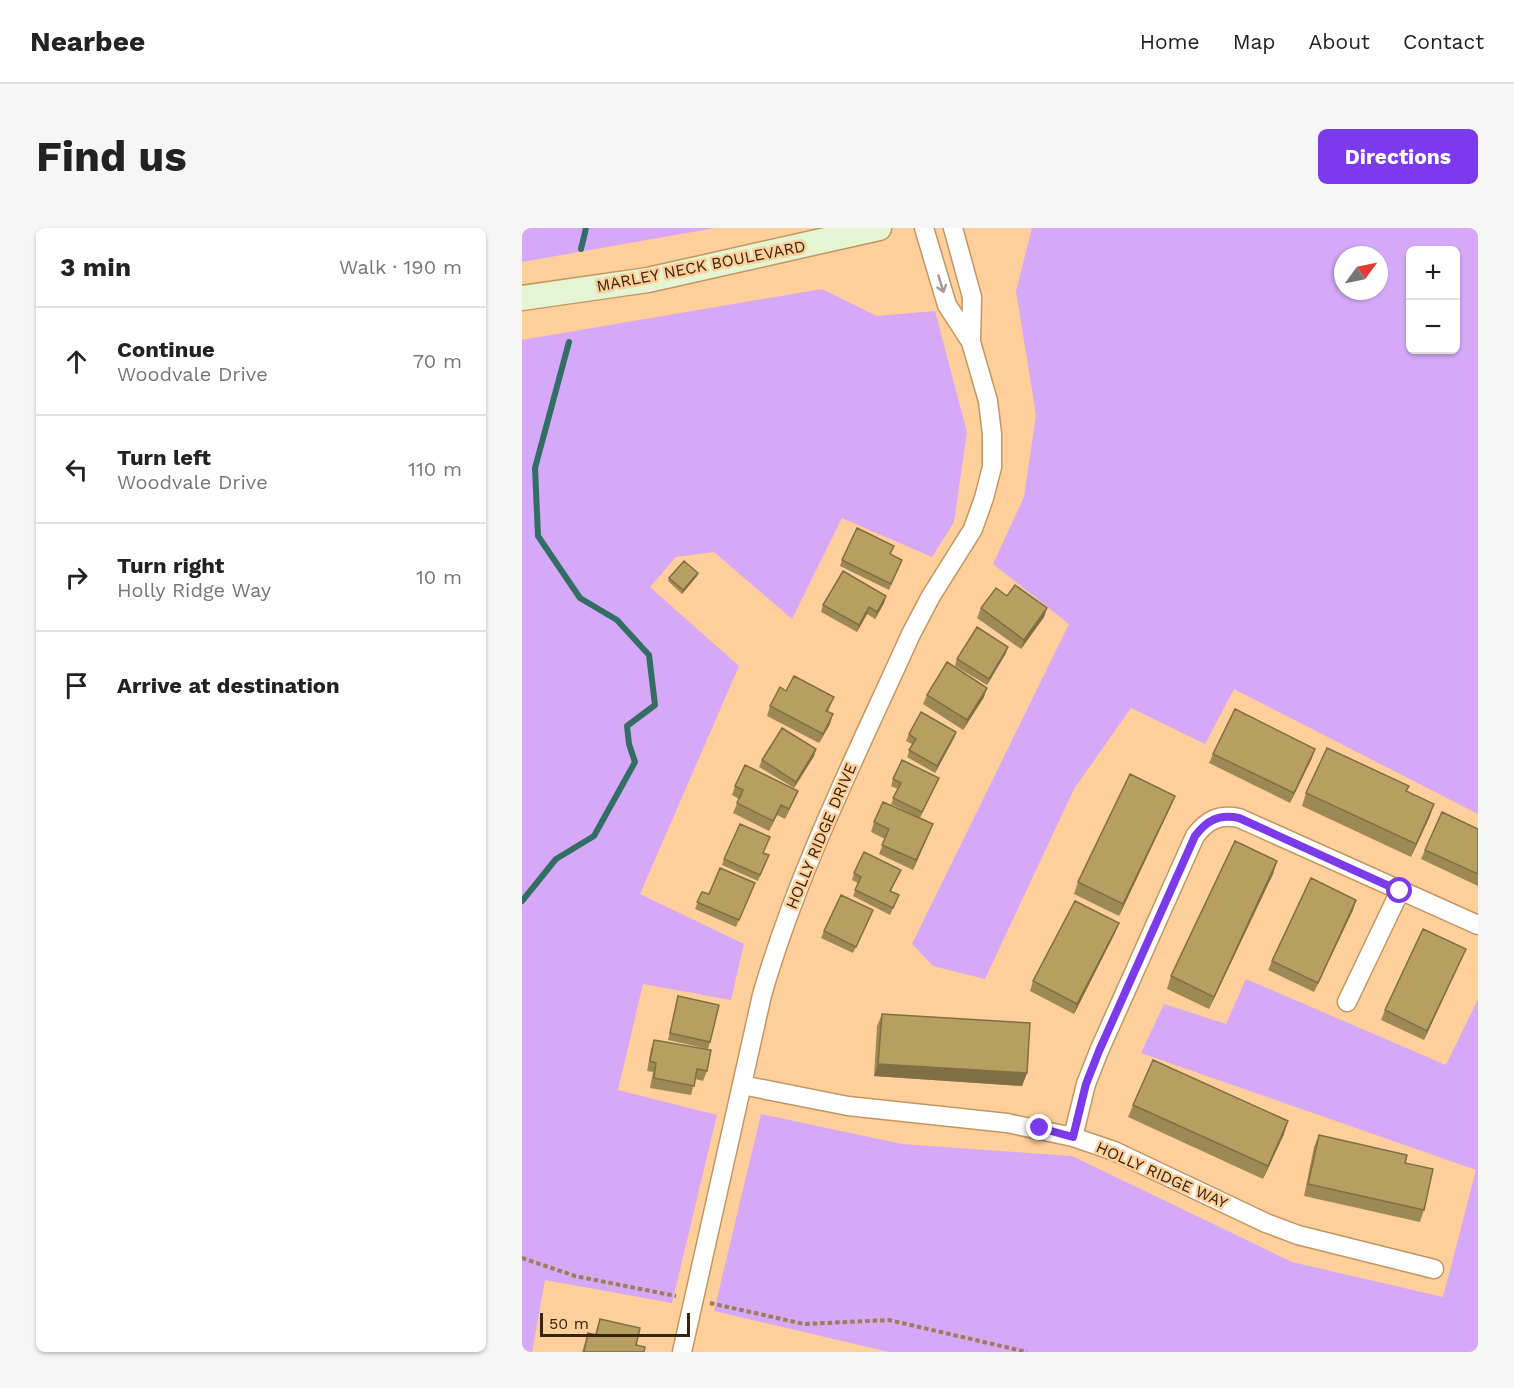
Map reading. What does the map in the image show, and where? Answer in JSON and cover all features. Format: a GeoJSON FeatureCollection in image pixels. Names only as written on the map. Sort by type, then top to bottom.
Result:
{"type":"FeatureCollection","features":[{"type":"Feature","properties":{"kind":"main road","name":"MARLEY NECK BOULEVARD"},"geometry":{"type":"LineString","coordinates":[[522,298],[648,280],[879,228]]}},
{"type":"Feature","properties":{"kind":"street","name":"HOLLY RIDGE DRIVE"},"geometry":{"type":"LineString","coordinates":[[682,1352],[765,984],[797,889],[911,634],[931,596],[973,529],[992,467],[992,434],[988,401],[971,342],[948,305],[924,228]]}},
{"type":"Feature","properties":{"kind":"street","name":"HOLLY RIDGE DRIVE"},"geometry":{"type":"LineString","coordinates":[[953,228],[972,297],[971,342]]}},
{"type":"Feature","properties":{"kind":"street"},"geometry":{"type":"LineString","coordinates":[[1073,1137],[1086,1084],[1099,1051],[1195,836],[1214,818],[1226,815],[1239,818],[1478,925]]}},
{"type":"Feature","properties":{"kind":"street"},"geometry":{"type":"LineString","coordinates":[[1347,1002],[1400,891]]}},
{"type":"Feature","properties":{"kind":"street","name":"HOLLY RIDGE WAY"},"geometry":{"type":"LineString","coordinates":[[742,1085],[848,1106],[1008,1123],[1073,1137],[1114,1151],[1266,1223],[1298,1235],[1434,1269]]}},
{"type":"Feature","properties":{"kind":"path"},"geometry":{"type":"LineString","coordinates":[[522,1258],[575,1276],[804,1324],[890,1320],[1027,1352]]}},
{"type":"Feature","properties":{"kind":"shaded area"},"geometry":{"type":"Polygon","coordinates":[[[522,228],[715,228],[522,262],[522,228]]]}},
{"type":"Feature","properties":{"kind":"shaded area"},"geometry":{"type":"Polygon","coordinates":[[[1032,228],[1478,228],[1478,814],[1234,689],[1205,744],[1131,708],[1074,789],[985,979],[933,966],[912,944],[1069,624],[993,564],[1024,497],[1036,415],[1016,291],[1032,228]]]}},
{"type":"Feature","properties":{"kind":"shaded area"},"geometry":{"type":"Polygon","coordinates":[[[822,289],[877,316],[935,311],[967,432],[954,522],[932,557],[842,518],[792,619],[714,552],[676,557],[650,587],[739,666],[640,894],[744,944],[731,1000],[643,984],[618,1090],[717,1115],[672,1303],[545,1280],[532,1352],[522,1352],[522,340],[822,289]]]}},
{"type":"Feature","properties":{"kind":"shaded area"},"geometry":{"type":"Polygon","coordinates":[[[1246,979],[1446,1065],[1478,999],[1478,1352],[889,1352],[714,1311],[761,1114],[902,1144],[1072,1156],[1292,1262],[1443,1297],[1476,1170],[1141,1053],[1164,1004],[1226,1024],[1246,979]]]}},
{"type":"Feature","properties":{"kind":"building"},"geometry":{"type":"Polygon","coordinates":[[[857,528],[894,546],[890,554],[902,560],[891,584],[842,560],[857,528]]]}},
{"type":"Feature","properties":{"kind":"building"},"geometry":{"type":"Polygon","coordinates":[[[684,561],[698,573],[683,590],[669,578],[684,561]]]}},
{"type":"Feature","properties":{"kind":"building"},"geometry":{"type":"Polygon","coordinates":[[[843,571],[886,596],[877,612],[869,607],[859,625],[823,605],[843,571]]]}},
{"type":"Feature","properties":{"kind":"building"},"geometry":{"type":"Polygon","coordinates":[[[1015,585],[1047,608],[1024,640],[981,608],[996,588],[1007,596],[1015,585]]]}},
{"type":"Feature","properties":{"kind":"building"},"geometry":{"type":"Polygon","coordinates":[[[977,627],[1008,647],[989,679],[957,659],[977,627]]]}},
{"type":"Feature","properties":{"kind":"building"},"geometry":{"type":"Polygon","coordinates":[[[947,662],[987,688],[967,720],[927,695],[947,662]]]}},
{"type":"Feature","properties":{"kind":"building"},"geometry":{"type":"Polygon","coordinates":[[[794,676],[834,697],[826,711],[833,714],[823,734],[770,706],[780,687],[786,691],[794,676]]]}},
{"type":"Feature","properties":{"kind":"building"},"geometry":{"type":"Polygon","coordinates":[[[1235,709],[1315,749],[1294,793],[1213,754],[1235,709]]]}},
{"type":"Feature","properties":{"kind":"building"},"geometry":{"type":"Polygon","coordinates":[[[921,712],[956,732],[937,766],[909,750],[916,739],[909,734],[921,712]]]}},
{"type":"Feature","properties":{"kind":"building"},"geometry":{"type":"Polygon","coordinates":[[[782,728],[816,749],[796,782],[762,760],[782,728]]]}},
{"type":"Feature","properties":{"kind":"building"},"geometry":{"type":"Polygon","coordinates":[[[1327,748],[1409,786],[1406,791],[1434,804],[1416,844],[1306,793],[1327,748]]]}},
{"type":"Feature","properties":{"kind":"building"},"geometry":{"type":"Polygon","coordinates":[[[902,760],[939,778],[922,812],[893,798],[901,783],[893,779],[902,760]]]}},
{"type":"Feature","properties":{"kind":"building"},"geometry":{"type":"Polygon","coordinates":[[[745,765],[798,791],[789,809],[781,805],[773,821],[737,803],[743,790],[735,786],[745,765]]]}},
{"type":"Feature","properties":{"kind":"building"},"geometry":{"type":"Polygon","coordinates":[[[1130,774],[1175,796],[1123,904],[1078,882],[1130,774]]]}},
{"type":"Feature","properties":{"kind":"building"},"geometry":{"type":"Polygon","coordinates":[[[883,802],[933,824],[916,860],[882,845],[889,829],[874,822],[883,802]]]}},
{"type":"Feature","properties":{"kind":"building"},"geometry":{"type":"Polygon","coordinates":[[[1442,812],[1478,829],[1478,874],[1425,850],[1442,812]]]}},
{"type":"Feature","properties":{"kind":"building"},"geometry":{"type":"Polygon","coordinates":[[[740,824],[770,837],[763,853],[769,855],[760,875],[724,859],[740,824]]]}},
{"type":"Feature","properties":{"kind":"building"},"geometry":{"type":"Polygon","coordinates":[[[1235,841],[1277,861],[1214,997],[1171,976],[1235,841]]]}},
{"type":"Feature","properties":{"kind":"building"},"geometry":{"type":"Polygon","coordinates":[[[864,852],[901,870],[890,891],[899,895],[893,908],[855,890],[861,877],[854,873],[864,852]]]}},
{"type":"Feature","properties":{"kind":"building"},"geometry":{"type":"Polygon","coordinates":[[[720,868],[755,883],[739,920],[697,902],[702,892],[709,894],[720,868]]]}},
{"type":"Feature","properties":{"kind":"building"},"geometry":{"type":"Polygon","coordinates":[[[1311,878],[1356,900],[1318,983],[1272,961],[1311,878]]]}},
{"type":"Feature","properties":{"kind":"building"},"geometry":{"type":"Polygon","coordinates":[[[841,895],[873,910],[856,947],[824,931],[841,895]]]}},
{"type":"Feature","properties":{"kind":"building"},"geometry":{"type":"Polygon","coordinates":[[[1075,901],[1119,923],[1077,1004],[1033,981],[1075,901]]]}},
{"type":"Feature","properties":{"kind":"building"},"geometry":{"type":"Polygon","coordinates":[[[1423,929],[1466,949],[1427,1031],[1385,1010],[1423,929]]]}},
{"type":"Feature","properties":{"kind":"building"},"geometry":{"type":"Polygon","coordinates":[[[678,996],[719,1005],[710,1042],[670,1033],[678,996]]]}},
{"type":"Feature","properties":{"kind":"building"},"geometry":{"type":"Polygon","coordinates":[[[882,1014],[1030,1023],[1027,1073],[878,1064],[882,1014]]]}},
{"type":"Feature","properties":{"kind":"building"},"geometry":{"type":"Polygon","coordinates":[[[654,1040],[711,1050],[707,1071],[697,1069],[694,1086],[654,1078],[656,1063],[650,1061],[654,1040]]]}},
{"type":"Feature","properties":{"kind":"building"},"geometry":{"type":"Polygon","coordinates":[[[1153,1060],[1288,1121],[1268,1166],[1133,1105],[1153,1060]]]}},
{"type":"Feature","properties":{"kind":"building"},"geometry":{"type":"Polygon","coordinates":[[[1319,1135],[1407,1155],[1405,1163],[1433,1169],[1424,1210],[1308,1184],[1319,1135]]]}},
{"type":"Feature","properties":{"kind":"building"},"geometry":{"type":"Polygon","coordinates":[[[600,1319],[640,1328],[636,1345],[645,1347],[644,1352],[584,1352],[588,1333],[596,1335],[600,1319]]]}},
{"type":"Feature","properties":{"kind":"waterway"},"geometry":{"type":"LineString","coordinates":[[581,249],[586,228]]}},
{"type":"Feature","properties":{"kind":"waterway"},"geometry":{"type":"LineString","coordinates":[[522,901],[556,859],[594,836],[635,762],[629,744],[627,726],[655,705],[649,655],[617,620],[580,598],[538,536],[535,468],[569,342]]}},
{"type":"Feature","properties":{"kind":"route"},"geometry":{"type":"LineString","coordinates":[[1040,1128],[1073,1137],[1086,1084],[1099,1051],[1195,836],[1214,818],[1226,815],[1239,818],[1400,891]]}}]}
